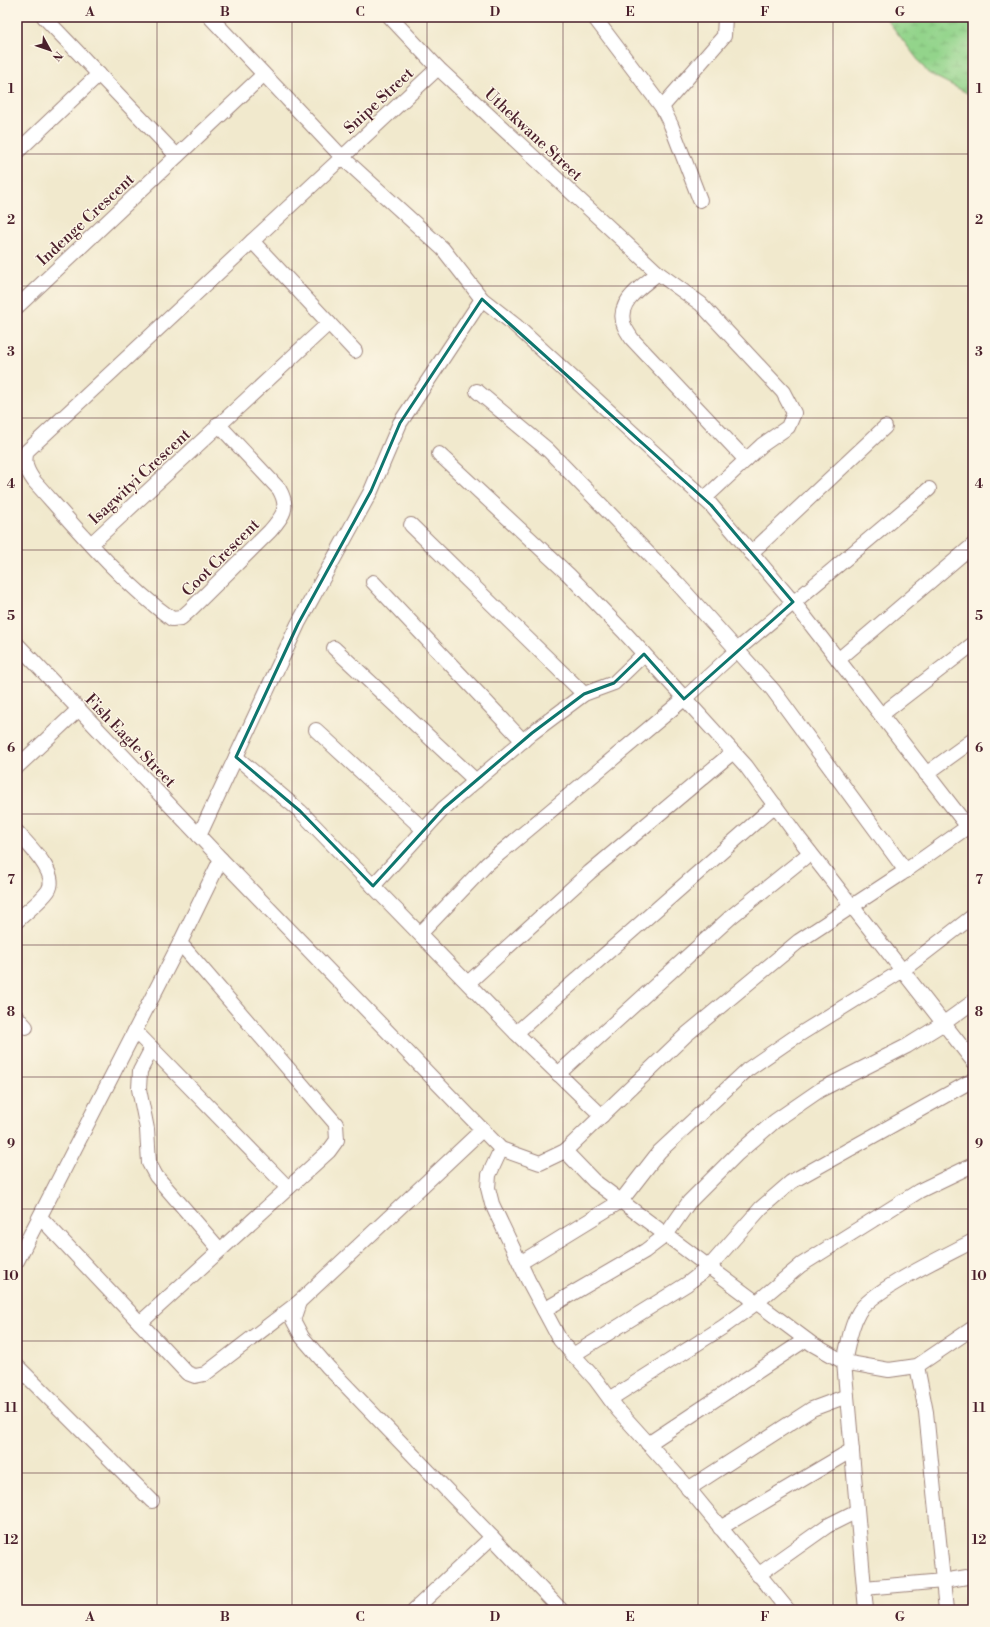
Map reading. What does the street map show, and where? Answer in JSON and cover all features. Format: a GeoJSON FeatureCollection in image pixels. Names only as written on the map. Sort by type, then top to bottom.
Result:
{"type":"FeatureCollection","features":[{"type":"Feature","properties":{"kind":"street"},"geometry":{"type":"LineString","coordinates":[[44,17],[177,156]]}},
{"type":"Feature","properties":{"kind":"street"},"geometry":{"type":"LineString","coordinates":[[210,17],[263,75],[342,157],[443,249],[482,299],[515,325],[704,499],[793,602],[926,774],[970,825],[906,871],[799,941],[738,990],[687,1034],[564,1151],[540,1163],[501,1149],[489,1175],[488,1188],[492,1204],[520,1263],[560,1340],[688,1489],[788,1610]]}},
{"type":"Feature","properties":{"kind":"street","name":"Uthekwane Street"},"geometry":{"type":"LineString","coordinates":[[390,17],[438,68],[658,273],[701,304],[783,392],[794,413],[788,427],[746,460]]}},
{"type":"Feature","properties":{"kind":"street"},"geometry":{"type":"LineString","coordinates":[[594,17],[662,107],[671,125],[700,200]]}},
{"type":"Feature","properties":{"kind":"street"},"geometry":{"type":"LineString","coordinates":[[662,107],[724,36],[725,17]]}},
{"type":"Feature","properties":{"kind":"street","name":"Snipe Street"},"geometry":{"type":"LineString","coordinates":[[342,157],[438,68]]}},
{"type":"Feature","properties":{"kind":"street"},"geometry":{"type":"LineString","coordinates":[[17,152],[100,74]]}},
{"type":"Feature","properties":{"kind":"street","name":"Indenge Crescent"},"geometry":{"type":"LineString","coordinates":[[17,307],[263,75]]}},
{"type":"Feature","properties":{"kind":"street","name":"Isagwityi Crescent"},"geometry":{"type":"LineString","coordinates":[[329,323],[218,424],[91,544],[26,470],[24,458],[27,451],[342,157]]}},
{"type":"Feature","properties":{"kind":"street"},"geometry":{"type":"LineString","coordinates":[[252,241],[355,351]]}},
{"type":"Feature","properties":{"kind":"street"},"geometry":{"type":"LineString","coordinates":[[658,273],[631,296],[622,308],[623,323],[632,339],[746,460],[704,499]]}},
{"type":"Feature","properties":{"kind":"street"},"geometry":{"type":"LineString","coordinates":[[199,836],[298,624],[371,491],[400,423],[482,299]]}},
{"type":"Feature","properties":{"kind":"street"},"geometry":{"type":"LineString","coordinates":[[477,391],[548,450],[677,583],[773,690],[906,871]]}},
{"type":"Feature","properties":{"kind":"street","name":"Coot Crescent"},"geometry":{"type":"LineString","coordinates":[[91,544],[146,598],[172,619],[181,618],[190,610],[270,531],[281,519],[285,508],[284,499],[279,489],[218,424]]}},
{"type":"Feature","properties":{"kind":"street"},"geometry":{"type":"LineString","coordinates":[[751,553],[885,426]]}},
{"type":"Feature","properties":{"kind":"street"},"geometry":{"type":"LineString","coordinates":[[439,454],[569,575],[644,654],[746,766],[810,852],[854,906],[973,1061]]}},
{"type":"Feature","properties":{"kind":"street"},"geometry":{"type":"LineString","coordinates":[[420,934],[487,864],[684,699],[737,650],[793,602],[929,489]]}},
{"type":"Feature","properties":{"kind":"street"},"geometry":{"type":"LineString","coordinates":[[411,525],[584,694]]}},
{"type":"Feature","properties":{"kind":"street"},"geometry":{"type":"LineString","coordinates":[[838,660],[973,545]]}},
{"type":"Feature","properties":{"kind":"street"},"geometry":{"type":"LineString","coordinates":[[373,582],[522,741]]}},
{"type":"Feature","properties":{"kind":"street","name":"Fish Eagle Street"},"geometry":{"type":"LineString","coordinates":[[17,644],[78,710],[501,1149]]}},
{"type":"Feature","properties":{"kind":"street"},"geometry":{"type":"LineString","coordinates":[[881,715],[973,644]]}},
{"type":"Feature","properties":{"kind":"street"},"geometry":{"type":"LineString","coordinates":[[334,648],[476,781]]}},
{"type":"Feature","properties":{"kind":"street"},"geometry":{"type":"LineString","coordinates":[[373,886],[444,808],[522,741],[584,694],[614,683],[644,654]]}},
{"type":"Feature","properties":{"kind":"street"},"geometry":{"type":"LineString","coordinates":[[17,767],[78,710]]}},
{"type":"Feature","properties":{"kind":"street"},"geometry":{"type":"LineString","coordinates":[[316,730],[424,830]]}},
{"type":"Feature","properties":{"kind":"street"},"geometry":{"type":"LineString","coordinates":[[926,774],[973,740]]}},
{"type":"Feature","properties":{"kind":"street"},"geometry":{"type":"LineString","coordinates":[[468,983],[590,872],[733,752]]}},
{"type":"Feature","properties":{"kind":"street"},"geometry":{"type":"LineString","coordinates":[[236,757],[300,811],[516,1033],[602,1116]]}},
{"type":"Feature","properties":{"kind":"street"},"geometry":{"type":"LineString","coordinates":[[516,1033],[774,805]]}},
{"type":"Feature","properties":{"kind":"street"},"geometry":{"type":"LineString","coordinates":[[17,832],[49,871],[52,881],[49,890],[17,921]]}},
{"type":"Feature","properties":{"kind":"street"},"geometry":{"type":"LineString","coordinates":[[558,1074],[732,916],[810,852]]}},
{"type":"Feature","properties":{"kind":"street"},"geometry":{"type":"LineString","coordinates":[[17,1261],[180,943],[221,859]]}},
{"type":"Feature","properties":{"kind":"street"},"geometry":{"type":"LineString","coordinates":[[520,1263],[621,1201],[659,1152],[747,1070],[792,1039],[903,970],[973,916]]}},
{"type":"Feature","properties":{"kind":"street"},"geometry":{"type":"LineString","coordinates":[[140,1323],[329,1151],[337,1140],[336,1124],[180,943]]}},
{"type":"Feature","properties":{"kind":"street"},"geometry":{"type":"LineString","coordinates":[[544,1310],[645,1251],[666,1235],[689,1202],[736,1155],[775,1121],[820,1090],[907,1046],[944,1023],[973,1002]]}},
{"type":"Feature","properties":{"kind":"street"},"geometry":{"type":"LineString","coordinates":[[135,1031],[288,1188]]}},
{"type":"Feature","properties":{"kind":"street"},"geometry":{"type":"LineString","coordinates":[[152,1048],[140,1071],[139,1089],[147,1129],[149,1163],[156,1176],[220,1250]]}},
{"type":"Feature","properties":{"kind":"street"},"geometry":{"type":"LineString","coordinates":[[573,1355],[687,1284],[708,1267],[761,1208],[791,1182],[973,1080]]}},
{"type":"Feature","properties":{"kind":"street"},"geometry":{"type":"LineString","coordinates":[[40,1217],[187,1373],[195,1376],[205,1374],[299,1302],[483,1129]]}},
{"type":"Feature","properties":{"kind":"street"},"geometry":{"type":"LineString","coordinates":[[564,1151],[594,1181],[708,1267],[805,1340],[844,1362],[889,1370],[916,1366],[973,1328]]}},
{"type":"Feature","properties":{"kind":"street"},"geometry":{"type":"LineString","coordinates":[[610,1399],[723,1327],[756,1303],[801,1265],[919,1191],[973,1165]]}},
{"type":"Feature","properties":{"kind":"street"},"geometry":{"type":"LineString","coordinates":[[866,1610],[844,1362],[852,1327],[859,1311],[880,1292],[973,1241]]}},
{"type":"Feature","properties":{"kind":"street"},"geometry":{"type":"LineString","coordinates":[[299,1302],[293,1320],[302,1337],[328,1367],[561,1610]]}},
{"type":"Feature","properties":{"kind":"street"},"geometry":{"type":"LineString","coordinates":[[648,1444],[805,1340]]}},
{"type":"Feature","properties":{"kind":"street"},"geometry":{"type":"LineString","coordinates":[[17,1366],[152,1501]]}},
{"type":"Feature","properties":{"kind":"street"},"geometry":{"type":"LineString","coordinates":[[916,1366],[926,1412],[946,1610]]}},
{"type":"Feature","properties":{"kind":"street"},"geometry":{"type":"LineString","coordinates":[[688,1489],[812,1410],[847,1396]]}},
{"type":"Feature","properties":{"kind":"street"},"geometry":{"type":"LineString","coordinates":[[720,1528],[852,1450]]}},
{"type":"Feature","properties":{"kind":"street"},"geometry":{"type":"LineString","coordinates":[[758,1575],[827,1526],[857,1511]]}},
{"type":"Feature","properties":{"kind":"street"},"geometry":{"type":"LineString","coordinates":[[414,1610],[492,1537]]}},
{"type":"Feature","properties":{"kind":"street"},"geometry":{"type":"LineString","coordinates":[[864,1588],[973,1576]]}},
{"type":"Feature","properties":{"kind":"highlighted area"},"geometry":{"type":"Polygon","coordinates":[[[482,299],[711,505],[793,602],[684,699],[644,654],[614,683],[584,694],[532,733],[444,808],[373,886],[300,811],[236,757],[298,624],[371,491],[400,423],[482,299]]]}},
{"type":"Feature","properties":{"kind":"green space"},"geometry":{"type":"Polygon","coordinates":[[[885,17],[973,17],[973,96],[928,73],[885,17]]]}}]}
